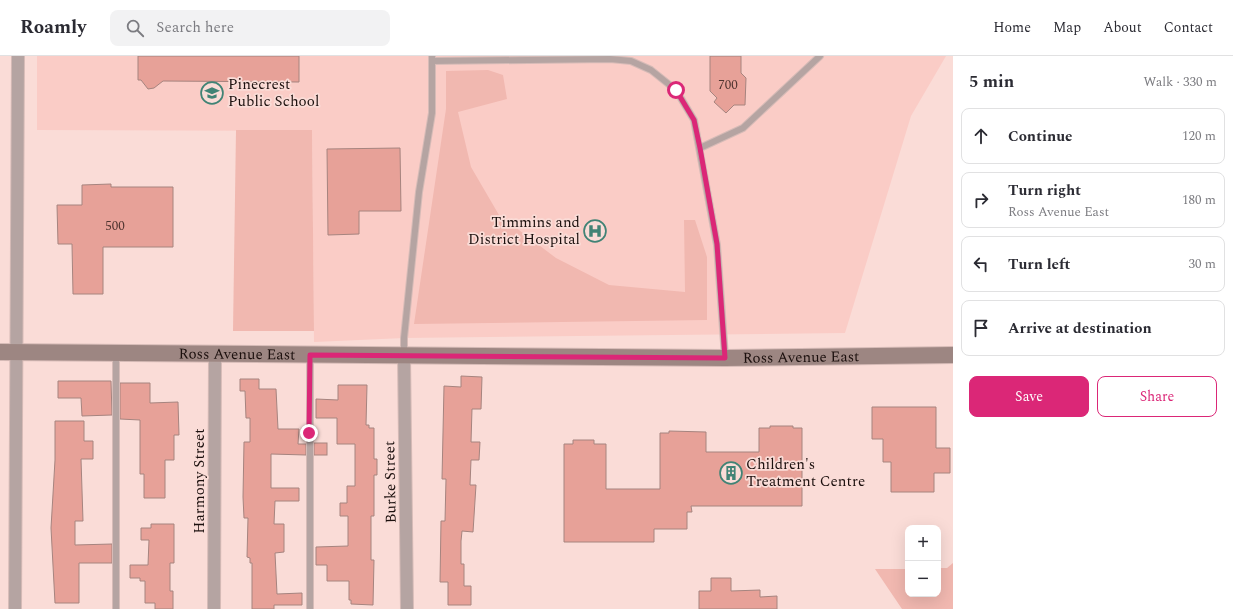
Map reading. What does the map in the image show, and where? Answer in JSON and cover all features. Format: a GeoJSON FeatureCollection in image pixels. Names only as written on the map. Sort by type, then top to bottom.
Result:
{"type":"FeatureCollection","features":[{"type":"Feature","properties":{"kind":"main road","name":"Ross Avenue East"},"geometry":{"type":"LineString","coordinates":[[0,352],[725,358],[953,355]]}},
{"type":"Feature","properties":{"kind":"main road"},"geometry":{"type":"LineString","coordinates":[[920,356],[953,367]]}},
{"type":"Feature","properties":{"kind":"street"},"geometry":{"type":"LineString","coordinates":[[15,609],[18,56]]}},
{"type":"Feature","properties":{"kind":"street","name":"Harmony Street"},"geometry":{"type":"LineString","coordinates":[[214,609],[216,354]]}},
{"type":"Feature","properties":{"kind":"street","name":"Burke Street"},"geometry":{"type":"LineString","coordinates":[[404,356],[407,609]]}},
{"type":"Feature","properties":{"kind":"lane"},"geometry":{"type":"LineString","coordinates":[[700,148],[743,128],[820,56]]}},
{"type":"Feature","properties":{"kind":"lane"},"geometry":{"type":"LineString","coordinates":[[404,356],[404,338],[419,192],[432,113],[432,58],[631,61],[651,70],[676,90],[694,120],[700,148],[717,244],[725,358]]}},
{"type":"Feature","properties":{"kind":"lane"},"geometry":{"type":"LineString","coordinates":[[116,353],[116,609]]}},
{"type":"Feature","properties":{"kind":"lane"},"geometry":{"type":"LineString","coordinates":[[310,355],[310,609]]}},
{"type":"Feature","properties":{"kind":"shaded area","name":"Timmins and District Hospital"},"geometry":{"type":"Polygon","coordinates":[[[37,56],[946,56],[911,116],[845,333],[404,338],[314,342],[312,131],[37,130],[37,56]]]}},
{"type":"Feature","properties":{"kind":"shaded area"},"geometry":{"type":"Polygon","coordinates":[[[488,70],[503,75],[507,99],[458,112],[471,167],[499,215],[556,258],[609,285],[685,292],[684,220],[695,220],[707,257],[707,320],[414,324],[446,109],[446,71],[488,70]]]}},
{"type":"Feature","properties":{"kind":"shaded area"},"geometry":{"type":"Polygon","coordinates":[[[236,130],[312,130],[314,331],[233,331],[236,130]]]}},
{"type":"Feature","properties":{"kind":"shaded area"},"geometry":{"type":"Polygon","coordinates":[[[953,563],[953,609],[902,609],[875,569],[905,569],[905,597],[941,597],[941,568],[947,568],[953,563]]]}},
{"type":"Feature","properties":{"kind":"building"},"geometry":{"type":"Polygon","coordinates":[[[138,56],[299,56],[299,82],[163,81],[154,88],[148,89],[141,80],[138,80],[138,56]]]}},
{"type":"Feature","properties":{"kind":"building"},"geometry":{"type":"Polygon","coordinates":[[[710,56],[741,56],[741,73],[746,78],[745,105],[734,105],[726,113],[714,102],[717,98],[710,91],[710,56]]]}},
{"type":"Feature","properties":{"kind":"building"},"geometry":{"type":"Polygon","coordinates":[[[400,148],[401,211],[359,211],[359,234],[328,235],[327,149],[400,148]]]}},
{"type":"Feature","properties":{"kind":"building"},"geometry":{"type":"Polygon","coordinates":[[[111,184],[111,187],[173,187],[173,247],[103,247],[103,294],[73,294],[72,244],[58,244],[57,205],[82,205],[82,185],[111,184]]]}},
{"type":"Feature","properties":{"kind":"building"},"geometry":{"type":"Polygon","coordinates":[[[461,376],[482,377],[481,409],[472,409],[471,442],[480,442],[479,460],[471,460],[470,485],[476,485],[473,532],[462,531],[461,541],[461,564],[464,564],[464,586],[471,586],[471,605],[448,605],[448,582],[440,582],[441,521],[445,521],[446,479],[442,479],[444,386],[461,387],[461,376]]]}},
{"type":"Feature","properties":{"kind":"building"},"geometry":{"type":"Polygon","coordinates":[[[240,379],[259,379],[259,389],[276,389],[278,429],[299,429],[298,444],[306,444],[306,455],[271,454],[271,488],[299,488],[299,501],[275,501],[274,524],[284,524],[284,552],[275,553],[277,594],[302,593],[302,605],[274,605],[274,609],[252,609],[252,563],[250,563],[250,558],[247,557],[248,518],[244,518],[243,497],[244,442],[250,442],[250,418],[246,418],[245,391],[240,391],[240,379]]]}},
{"type":"Feature","properties":{"kind":"building"},"geometry":{"type":"Polygon","coordinates":[[[58,381],[111,381],[112,415],[82,416],[81,398],[58,398],[58,381]]]}},
{"type":"Feature","properties":{"kind":"building"},"geometry":{"type":"Polygon","coordinates":[[[120,383],[150,383],[150,403],[178,402],[179,435],[174,435],[174,460],[165,460],[165,498],[144,498],[144,474],[140,474],[140,420],[120,419],[120,383]]]}},
{"type":"Feature","properties":{"kind":"building"},"geometry":{"type":"Polygon","coordinates":[[[338,385],[367,385],[366,425],[369,425],[369,428],[374,428],[374,459],[377,459],[377,475],[374,475],[374,516],[371,516],[371,560],[374,560],[373,605],[351,604],[351,600],[349,600],[349,581],[327,581],[327,565],[316,565],[316,547],[348,546],[348,516],[340,516],[340,503],[347,503],[347,486],[355,486],[355,444],[337,444],[337,418],[316,418],[316,399],[338,400],[338,385]]]}},
{"type":"Feature","properties":{"kind":"building"},"geometry":{"type":"Polygon","coordinates":[[[872,407],[936,407],[936,448],[950,448],[950,473],[934,473],[934,492],[891,492],[891,462],[883,462],[883,439],[872,439],[872,407]]]}},
{"type":"Feature","properties":{"kind":"building"},"geometry":{"type":"Polygon","coordinates":[[[55,421],[84,421],[84,441],[93,441],[93,459],[81,459],[83,521],[75,521],[75,545],[112,544],[112,563],[79,563],[79,603],[55,603],[51,528],[55,460],[55,421]]]}},
{"type":"Feature","properties":{"kind":"building","name":"Children's Treatment Centre"},"geometry":{"type":"Polygon","coordinates":[[[770,426],[793,426],[793,428],[802,428],[802,506],[691,506],[692,512],[687,512],[687,529],[654,529],[654,542],[564,542],[564,444],[573,444],[573,440],[594,440],[594,444],[606,444],[606,489],[660,489],[660,433],[669,433],[669,431],[706,432],[706,452],[759,452],[759,428],[770,428],[770,426]]]}},
{"type":"Feature","properties":{"kind":"building"},"geometry":{"type":"Polygon","coordinates":[[[314,443],[327,443],[327,455],[314,455],[314,443]]]}},
{"type":"Feature","properties":{"kind":"building"},"geometry":{"type":"Polygon","coordinates":[[[151,524],[174,524],[174,563],[170,563],[170,591],[173,591],[173,609],[155,609],[155,603],[145,603],[145,581],[140,581],[140,578],[130,578],[130,565],[148,565],[149,540],[141,540],[141,528],[151,528],[151,524]]]}},
{"type":"Feature","properties":{"kind":"building"},"geometry":{"type":"Polygon","coordinates":[[[711,578],[731,578],[731,591],[760,590],[760,597],[777,596],[777,609],[699,609],[699,591],[711,591],[711,578]]]}},
{"type":"Feature","properties":{"kind":"place","name":"Pinecrest Public School"},"geometry":{"type":"Point","coordinates":[212,93]}},
{"type":"Feature","properties":{"kind":"place","name":"Timmins and District Hospital"},"geometry":{"type":"Point","coordinates":[595,231]}},
{"type":"Feature","properties":{"kind":"place","name":"Children's Treatment Centre"},"geometry":{"type":"Point","coordinates":[731,473]}},
{"type":"Feature","properties":{"kind":"route"},"geometry":{"type":"LineString","coordinates":[[309,433],[310,355],[725,358],[717,244],[700,148],[694,120],[676,90]]}}]}
